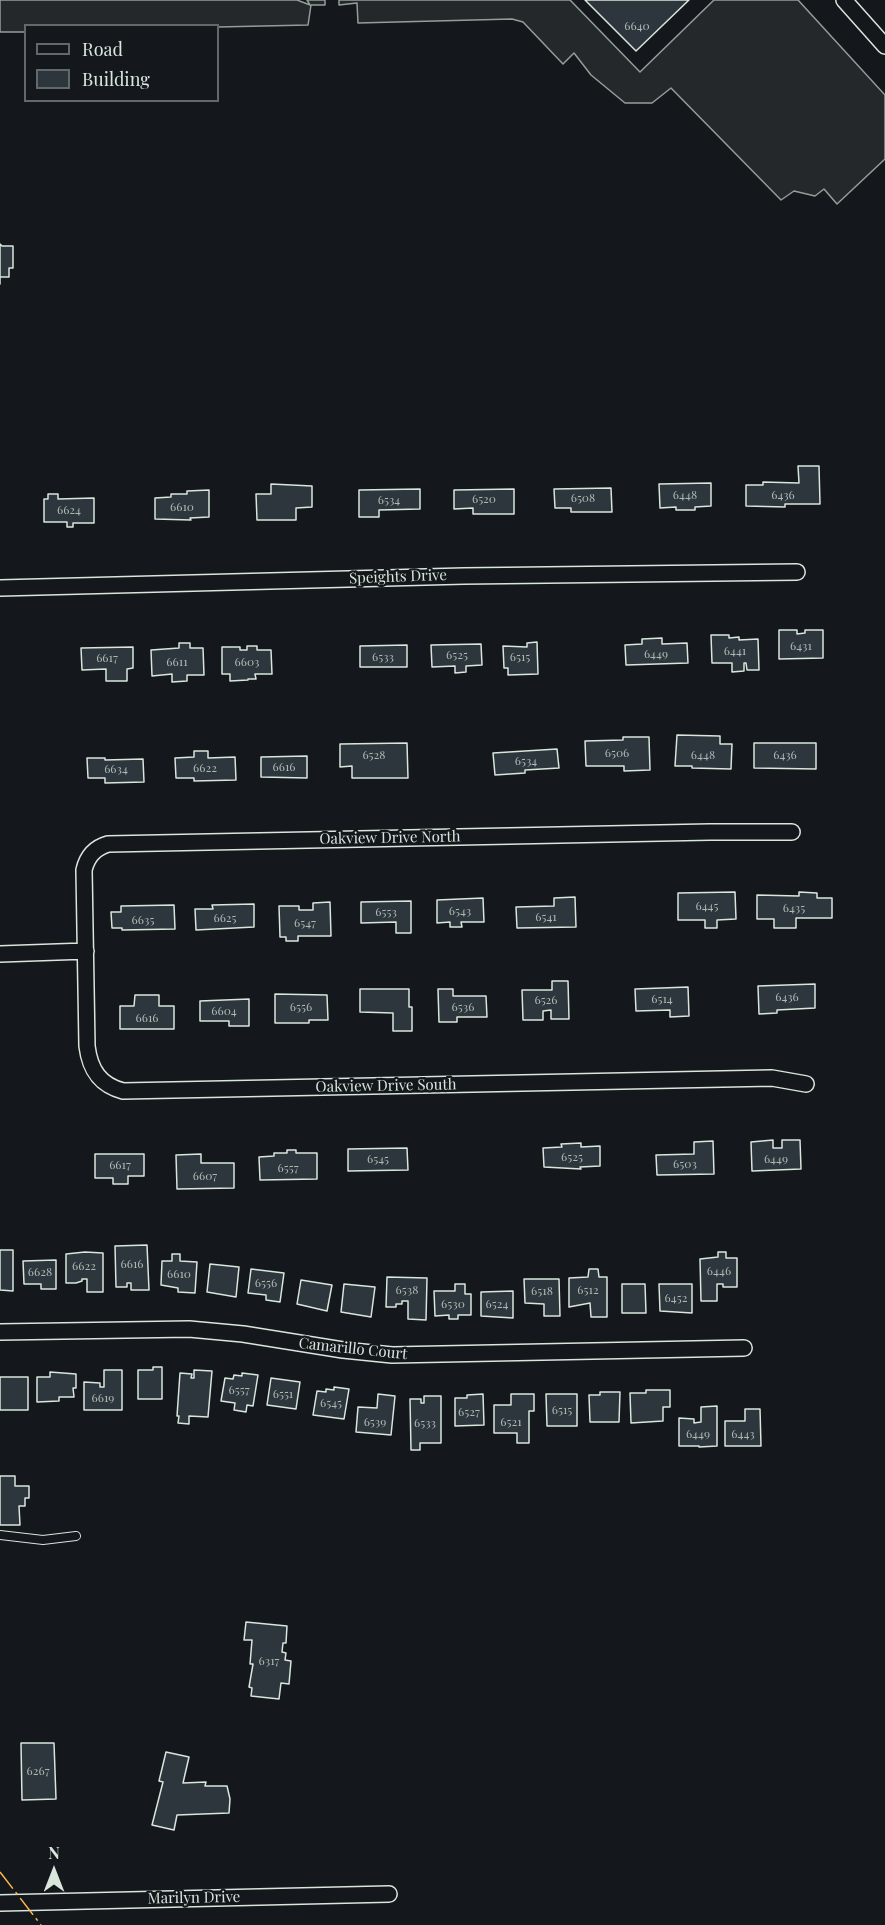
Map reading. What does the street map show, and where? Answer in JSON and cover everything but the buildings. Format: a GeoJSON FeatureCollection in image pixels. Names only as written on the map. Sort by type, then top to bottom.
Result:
{"type":"FeatureCollection","features":[{"type":"Feature","properties":{"kind":"street"},"geometry":{"type":"LineString","coordinates":[[844,0],[885,46]]}},
{"type":"Feature","properties":{"kind":"street","name":"Speights Drive"},"geometry":{"type":"LineString","coordinates":[[0,588],[464,576],[797,572]]}},
{"type":"Feature","properties":{"kind":"street","name":"Oakview Drive North"},"geometry":{"type":"LineString","coordinates":[[86,951],[84,870],[89,855],[108,843],[792,832]]}},
{"type":"Feature","properties":{"kind":"street"},"geometry":{"type":"LineString","coordinates":[[0,954],[86,951]]}},
{"type":"Feature","properties":{"kind":"street","name":"Oakview Drive South"},"geometry":{"type":"LineString","coordinates":[[86,951],[89,1060],[95,1074],[102,1082],[115,1090],[772,1078],[806,1084]]}},
{"type":"Feature","properties":{"kind":"street","name":"Camarillo Court"},"geometry":{"type":"LineString","coordinates":[[0,1332],[189,1329],[392,1355],[744,1348]]}},
{"type":"Feature","properties":{"kind":"street","name":"Marilyn Drive"},"geometry":{"type":"LineString","coordinates":[[0,1902],[389,1894]]}},
{"type":"Feature","properties":{"kind":"lane"},"geometry":{"type":"LineString","coordinates":[[0,1535],[43,1540],[76,1536]]}},
{"type":"Feature","properties":{"kind":"shaded area"},"geometry":{"type":"Polygon","coordinates":[[[0,0],[297,0],[310,5],[307,0],[325,0],[325,5],[311,5],[308,25],[219,27],[219,24],[24,24],[24,32],[0,32],[0,0]]]}},
{"type":"Feature","properties":{"kind":"shaded area"},"geometry":{"type":"Polygon","coordinates":[[[339,0],[570,0],[640,72],[714,0],[798,0],[885,95],[885,159],[837,204],[824,189],[815,196],[794,191],[781,200],[671,88],[652,103],[625,103],[591,75],[574,53],[563,64],[523,22],[512,19],[358,23],[357,3],[339,5],[339,0]]]}},
{"type":"Feature","properties":{"kind":"power"},"geometry":{"type":"LineString","coordinates":[[0,1872],[41,1925]]}}]}
